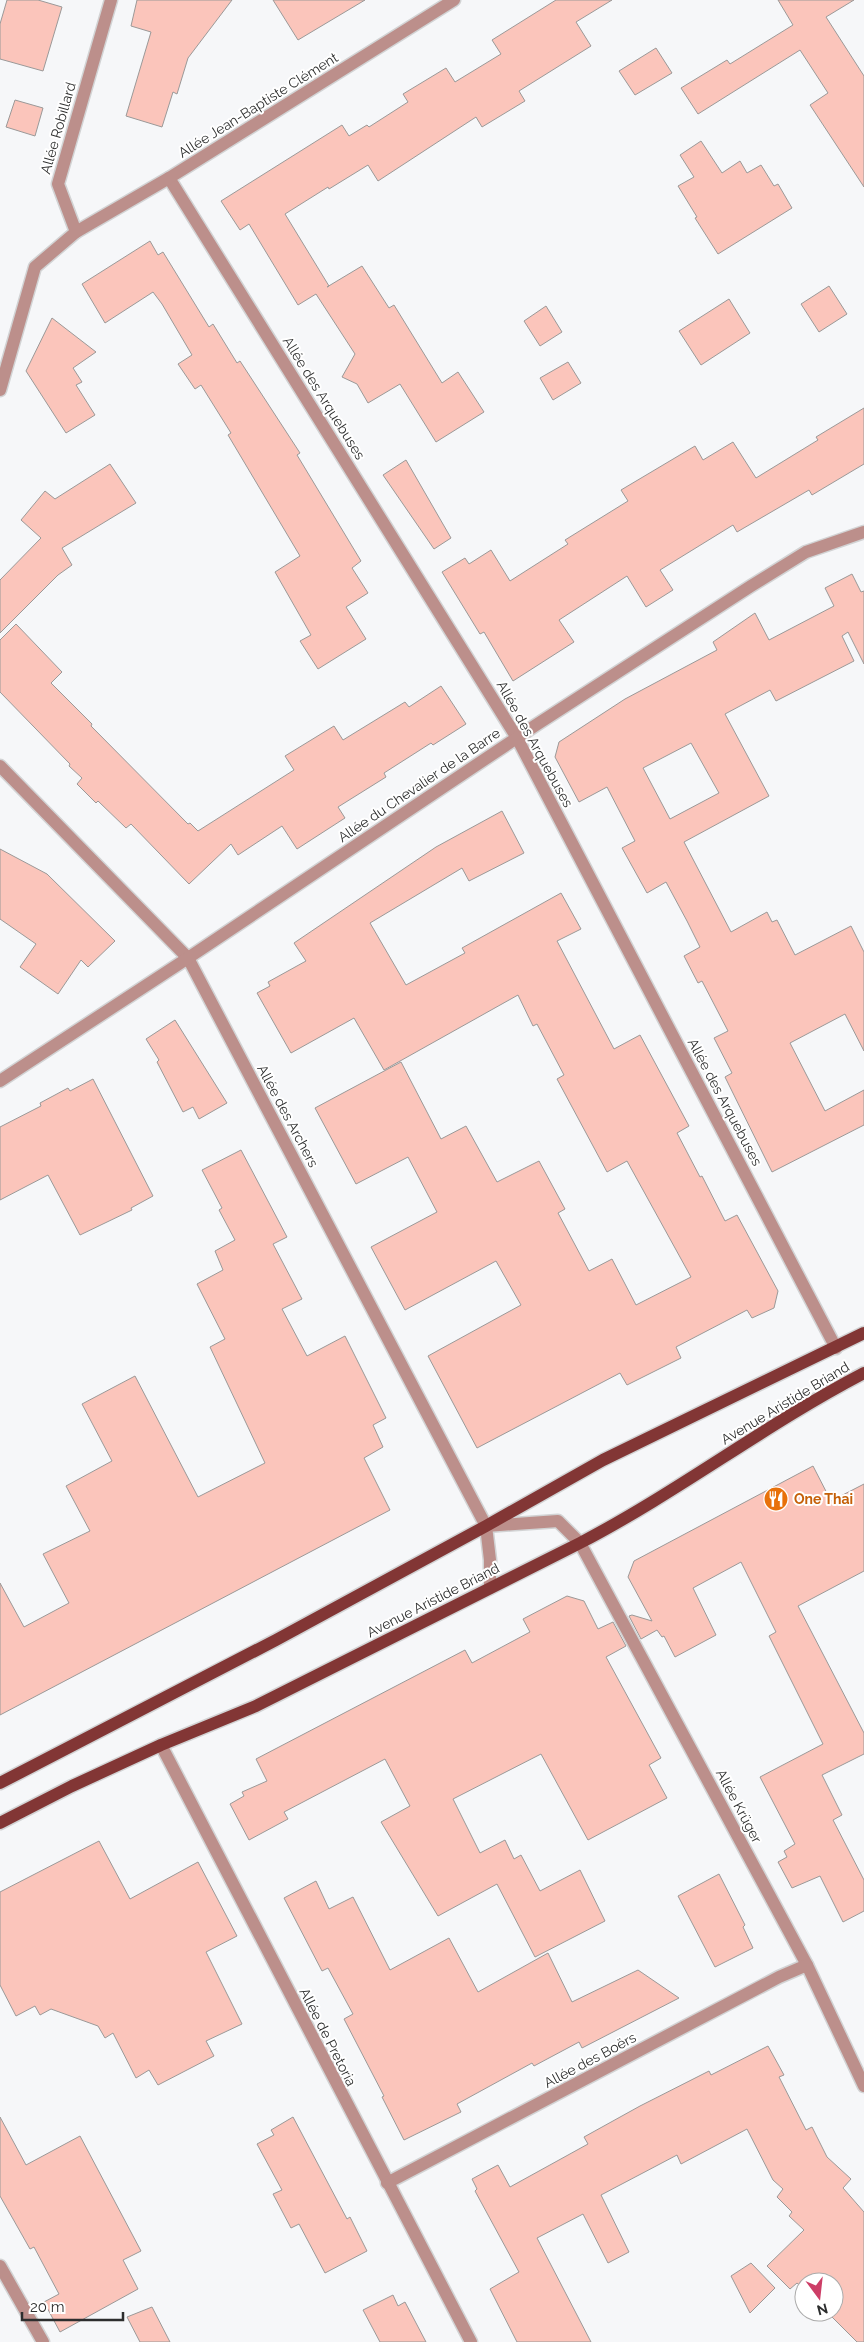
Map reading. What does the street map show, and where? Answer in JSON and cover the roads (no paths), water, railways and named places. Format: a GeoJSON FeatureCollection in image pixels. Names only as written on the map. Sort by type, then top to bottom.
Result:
{"type":"FeatureCollection","features":[{"type":"Feature","properties":{"kind":"main road","name":"Avenue Aristide Briand"},"geometry":{"type":"LineString","coordinates":[[0,1783],[268,1644],[486,1526],[603,1460],[864,1333]]}},
{"type":"Feature","properties":{"kind":"main road","name":"Avenue Aristide Briand"},"geometry":{"type":"LineString","coordinates":[[0,1823],[72,1786],[161,1745],[256,1706],[580,1543],[633,1515],[772,1426],[864,1373]]}},
{"type":"Feature","properties":{"kind":"street","name":"Allée Robillard"},"geometry":{"type":"LineString","coordinates":[[76,232],[58,184],[111,0]]}},
{"type":"Feature","properties":{"kind":"street","name":"Allée Jean-Baptiste Clément"},"geometry":{"type":"LineString","coordinates":[[76,232],[169,178],[454,0]]}},
{"type":"Feature","properties":{"kind":"street","name":"Allée des Arquebuses"},"geometry":{"type":"LineString","coordinates":[[169,178],[517,738],[836,1348]]}},
{"type":"Feature","properties":{"kind":"street"},"geometry":{"type":"LineString","coordinates":[[0,390],[35,267],[76,232]]}},
{"type":"Feature","properties":{"kind":"street","name":"Allée du Chevalier de la Barre"},"geometry":{"type":"LineString","coordinates":[[0,1081],[517,738],[806,552],[864,532]]}},
{"type":"Feature","properties":{"kind":"street","name":"Allée des Archers"},"geometry":{"type":"LineString","coordinates":[[0,766],[188,958],[486,1526]]}},
{"type":"Feature","properties":{"kind":"street","name":"Allée Krüger"},"geometry":{"type":"LineString","coordinates":[[486,1526],[558,1522],[580,1543],[807,1965],[864,2086]]}},
{"type":"Feature","properties":{"kind":"street"},"geometry":{"type":"LineString","coordinates":[[486,1526],[490,1560],[490,1588]]}},
{"type":"Feature","properties":{"kind":"street","name":"Allée de Pretoria"},"geometry":{"type":"LineString","coordinates":[[161,1745],[388,2184],[472,2342]]}},
{"type":"Feature","properties":{"kind":"street","name":"Allée des Boërs"},"geometry":{"type":"LineString","coordinates":[[388,2184],[770,1982],[807,1965]]}},
{"type":"Feature","properties":{"kind":"street"},"geometry":{"type":"LineString","coordinates":[[0,2266],[43,2342]]}},
{"type":"Feature","properties":{"kind":"place","name":"One Thai"},"geometry":{"type":"Point","coordinates":[776,1499]}}]}
